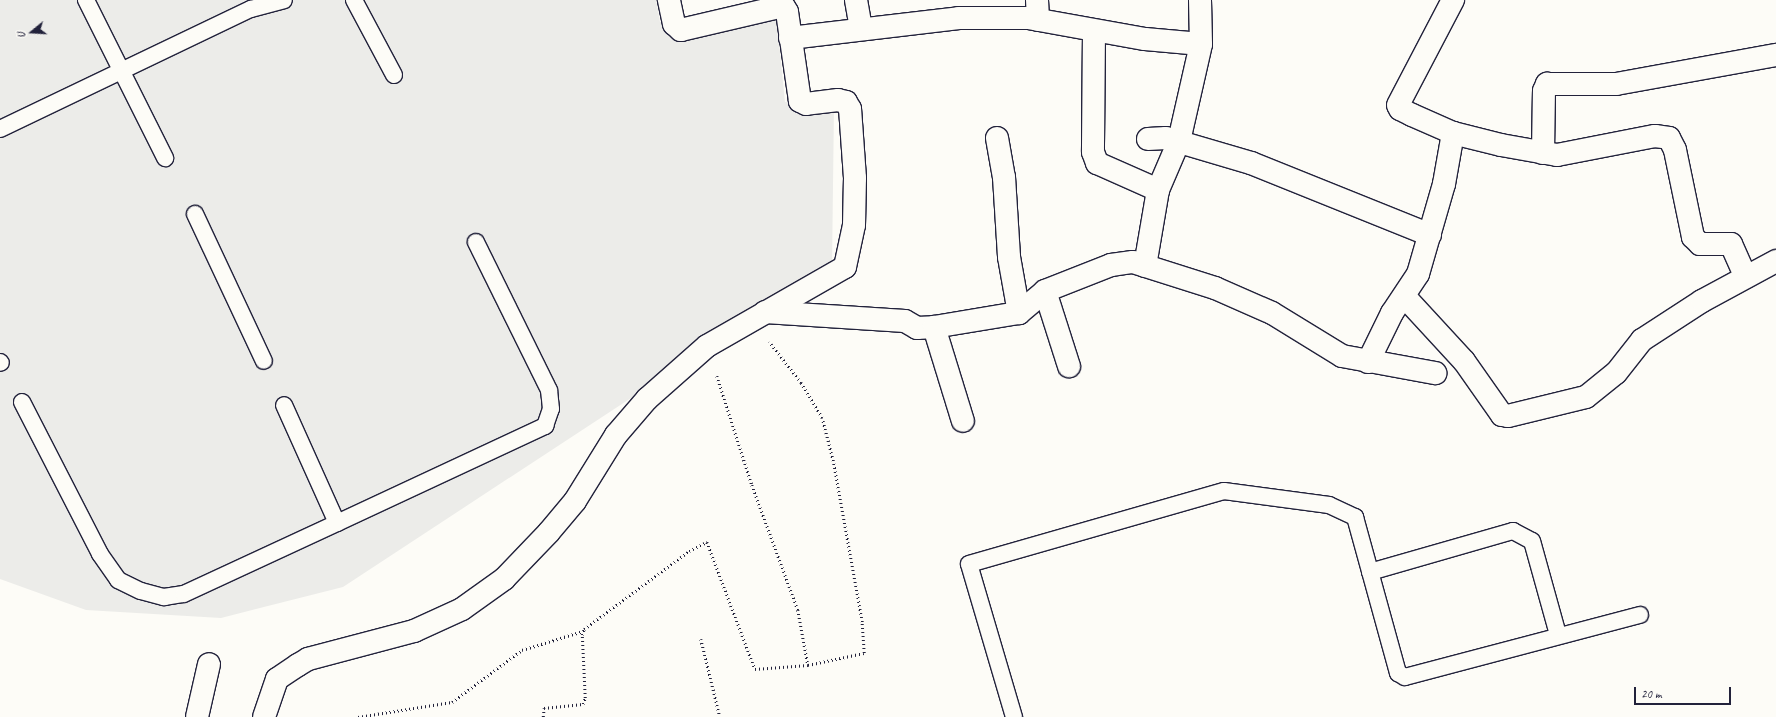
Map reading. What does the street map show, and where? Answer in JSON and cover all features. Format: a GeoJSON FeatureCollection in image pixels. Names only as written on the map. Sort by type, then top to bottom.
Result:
{"type":"FeatureCollection","features":[{"type":"Feature","properties":{"kind":"street"},"geometry":{"type":"LineString","coordinates":[[264,717],[277,679],[308,659],[414,631],[462,609],[504,579],[550,532],[575,501],[616,435],[647,399],[707,346],[845,267],[854,225],[855,178],[850,109],[846,102],[838,100],[806,104],[800,101],[787,12],[784,7],[681,30],[674,24],[669,0]]}},
{"type":"Feature","properties":{"kind":"street"},"geometry":{"type":"LineString","coordinates":[[856,0],[861,28]]}},
{"type":"Feature","properties":{"kind":"street"},"geometry":{"type":"LineString","coordinates":[[1145,266],[1158,190],[1179,141],[1201,44],[1200,0]]}},
{"type":"Feature","properties":{"kind":"street"},"geometry":{"type":"LineString","coordinates":[[1453,0],[1398,105],[1400,109],[1412,116],[1454,133],[1557,155],[1655,136],[1668,138],[1674,150],[1693,237],[1700,244],[1731,244],[1745,276]]}},
{"type":"Feature","properties":{"kind":"street"},"geometry":{"type":"LineString","coordinates":[[790,38],[861,28],[1037,10],[1094,31],[1201,44]]}},
{"type":"Feature","properties":{"kind":"street"},"geometry":{"type":"LineString","coordinates":[[1094,31],[1093,152],[1097,163],[1158,190]]}},
{"type":"Feature","properties":{"kind":"street"},"geometry":{"type":"LineString","coordinates":[[1543,153],[1544,91],[1547,84],[1616,84],[1776,55]]}},
{"type":"Feature","properties":{"kind":"street"},"geometry":{"type":"LineString","coordinates":[[1368,362],[1392,313],[1418,274],[1430,235],[1454,133]]}},
{"type":"Feature","properties":{"kind":"street"},"geometry":{"type":"LineString","coordinates":[[997,138],[1004,177],[1009,257],[1019,313]]}},
{"type":"Feature","properties":{"kind":"street"},"geometry":{"type":"LineString","coordinates":[[1148,139],[1166,138],[1179,141],[1251,163],[1430,235]]}},
{"type":"Feature","properties":{"kind":"street"},"geometry":{"type":"LineString","coordinates":[[1404,296],[1464,361],[1502,415],[1508,416],[1586,397],[1616,373],[1642,340],[1745,276],[1776,261]]}},
{"type":"Feature","properties":{"kind":"street"},"geometry":{"type":"LineString","coordinates":[[758,316],[905,321],[917,328],[934,327],[1019,313],[1045,291],[1122,262],[1145,266],[1215,288],[1272,313],[1342,356],[1368,362],[1435,373]]}},
{"type":"Feature","properties":{"kind":"street"},"geometry":{"type":"LineString","coordinates":[[1045,291],[1069,366]]}},
{"type":"Feature","properties":{"kind":"street"},"geometry":{"type":"LineString","coordinates":[[934,327],[963,421]]}},
{"type":"Feature","properties":{"kind":"street"},"geometry":{"type":"LineString","coordinates":[[197,717],[209,664]]}},
{"type":"Feature","properties":{"kind":"lane"},"geometry":{"type":"LineString","coordinates":[[86,0],[122,69],[165,158]]}},
{"type":"Feature","properties":{"kind":"lane"},"geometry":{"type":"LineString","coordinates":[[0,129],[122,69],[251,9],[284,0]]}},
{"type":"Feature","properties":{"kind":"lane"},"geometry":{"type":"LineString","coordinates":[[354,0],[394,75]]}},
{"type":"Feature","properties":{"kind":"lane"},"geometry":{"type":"LineString","coordinates":[[195,214],[264,361]]}},
{"type":"Feature","properties":{"kind":"lane"},"geometry":{"type":"LineString","coordinates":[[22,402],[100,554],[118,580],[141,591],[164,597],[184,594],[545,426],[551,409],[549,390],[476,242]]}},
{"type":"Feature","properties":{"kind":"lane"},"geometry":{"type":"LineString","coordinates":[[284,405],[337,523]]}},
{"type":"Feature","properties":{"kind":"lane"},"geometry":{"type":"LineString","coordinates":[[1014,717],[969,564],[1224,491],[1329,505],[1355,517],[1398,673],[1406,677],[1558,635],[1640,615]]}},
{"type":"Feature","properties":{"kind":"lane"},"geometry":{"type":"LineString","coordinates":[[1370,572],[1513,531],[1532,541],[1558,635]]}},
{"type":"Feature","properties":{"kind":"path"},"geometry":{"type":"LineString","coordinates":[[358,717],[452,702],[522,650],[583,631],[689,551],[707,542],[755,669],[808,665],[864,653],[862,622],[833,461],[822,418],[758,316]]}},
{"type":"Feature","properties":{"kind":"path"},"geometry":{"type":"LineString","coordinates":[[707,346],[752,485],[798,610],[808,665]]}},
{"type":"Feature","properties":{"kind":"path"},"geometry":{"type":"LineString","coordinates":[[544,717],[544,708],[583,704],[585,698],[583,631]]}},
{"type":"Feature","properties":{"kind":"path"},"geometry":{"type":"LineString","coordinates":[[701,638],[720,717]]}},
{"type":"Feature","properties":{"kind":"shaded area"},"geometry":{"type":"Polygon","coordinates":[[[0,0],[656,0],[660,22],[776,12],[785,102],[834,106],[832,266],[343,587],[221,618],[86,610],[0,579],[0,0]]]}}]}
